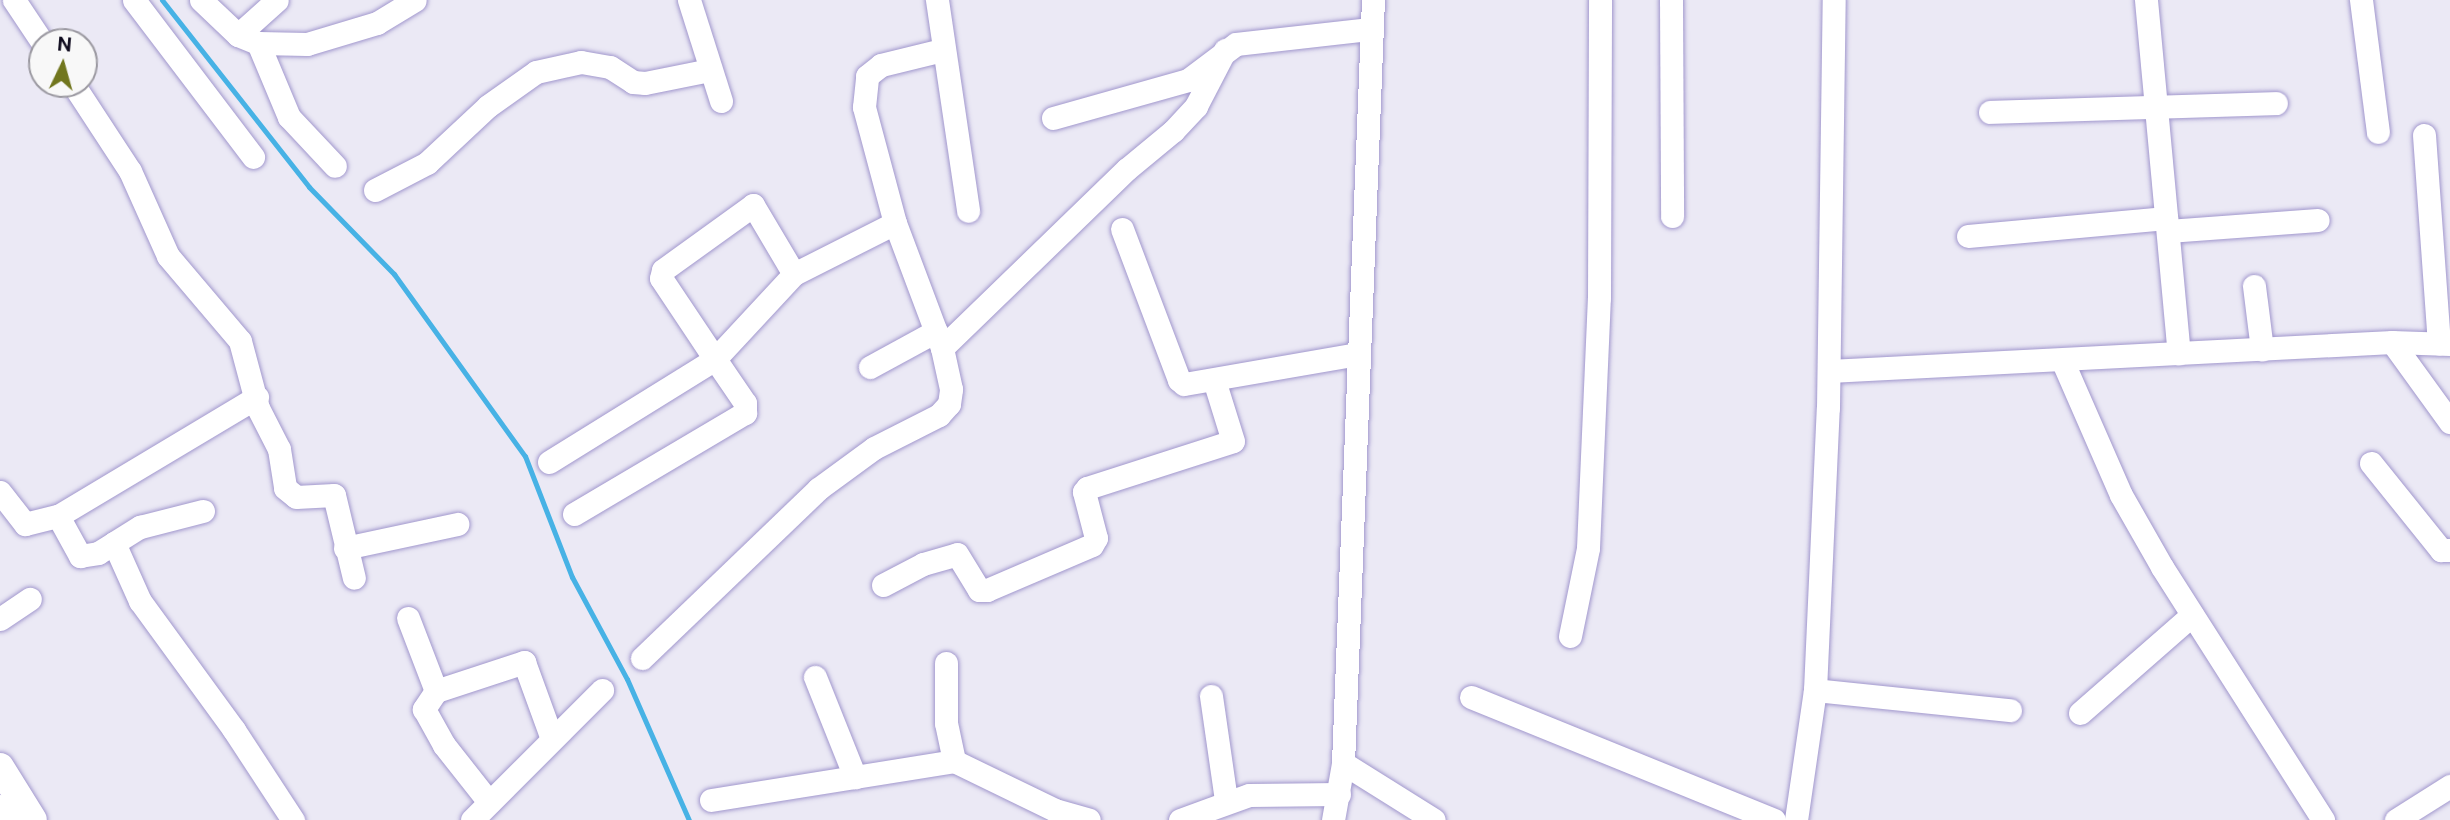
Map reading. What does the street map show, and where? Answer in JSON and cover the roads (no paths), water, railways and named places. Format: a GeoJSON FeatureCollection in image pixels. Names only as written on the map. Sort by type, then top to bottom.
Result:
{"type":"FeatureCollection","features":[{"type":"Feature","properties":{"kind":"main road"},"geometry":{"type":"LineString","coordinates":[[0,767],[33,820]]}},
{"type":"Feature","properties":{"kind":"main road"},"geometry":{"type":"LineString","coordinates":[[0,809],[7,820]]}},
{"type":"Feature","properties":{"kind":"street"},"geometry":{"type":"LineString","coordinates":[[14,0],[33,28]]}},
{"type":"Feature","properties":{"kind":"street"},"geometry":{"type":"LineString","coordinates":[[134,0],[253,157]]}},
{"type":"Feature","properties":{"kind":"street"},"geometry":{"type":"LineString","coordinates":[[201,0],[248,39],[289,117],[335,166]]}},
{"type":"Feature","properties":{"kind":"street"},"geometry":{"type":"LineString","coordinates":[[248,39],[277,0]]}},
{"type":"Feature","properties":{"kind":"street"},"geometry":{"type":"LineString","coordinates":[[248,39],[307,44],[337,38],[377,23],[415,0]]}},
{"type":"Feature","properties":{"kind":"street"},"geometry":{"type":"LineString","coordinates":[[689,0],[721,101]]}},
{"type":"Feature","properties":{"kind":"street"},"geometry":{"type":"LineString","coordinates":[[937,0],[942,50],[968,211]]}},
{"type":"Feature","properties":{"kind":"street"},"geometry":{"type":"LineString","coordinates":[[1333,820],[1343,763],[1373,0]]}},
{"type":"Feature","properties":{"kind":"street"},"geometry":{"type":"LineString","coordinates":[[1570,636],[1588,548],[1599,298],[1600,0]]}},
{"type":"Feature","properties":{"kind":"street"},"geometry":{"type":"LineString","coordinates":[[1671,0],[1672,216]]}},
{"type":"Feature","properties":{"kind":"street"},"geometry":{"type":"LineString","coordinates":[[1796,820],[1815,690],[1829,371],[1834,0]]}},
{"type":"Feature","properties":{"kind":"street"},"geometry":{"type":"LineString","coordinates":[[2146,0],[2179,353]]}},
{"type":"Feature","properties":{"kind":"street"},"geometry":{"type":"LineString","coordinates":[[2361,0],[2378,132]]}},
{"type":"Feature","properties":{"kind":"street"},"geometry":{"type":"LineString","coordinates":[[1053,118],[1188,80],[1225,50],[1247,41],[1370,29]]}},
{"type":"Feature","properties":{"kind":"street"},"geometry":{"type":"LineString","coordinates":[[642,658],[818,489],[874,448],[939,415],[949,404],[951,389],[939,340],[895,223],[864,107],[867,76],[881,65],[942,50]]}},
{"type":"Feature","properties":{"kind":"street"},"geometry":{"type":"LineString","coordinates":[[870,367],[939,340],[1172,131],[1196,106],[1225,50]]}},
{"type":"Feature","properties":{"kind":"street"},"geometry":{"type":"LineString","coordinates":[[375,190],[427,163],[488,106],[536,72],[581,62],[610,67],[633,82],[645,83],[710,70]]}},
{"type":"Feature","properties":{"kind":"street"},"geometry":{"type":"LineString","coordinates":[[81,98],[130,171],[168,256],[240,341],[257,397],[279,449],[285,488],[296,497],[334,495],[354,578]]}},
{"type":"Feature","properties":{"kind":"street"},"geometry":{"type":"LineString","coordinates":[[1990,112],[2276,103]]}},
{"type":"Feature","properties":{"kind":"street"},"geometry":{"type":"LineString","coordinates":[[1829,371],[2392,342],[2445,343],[2424,135]]}},
{"type":"Feature","properties":{"kind":"street"},"geometry":{"type":"LineString","coordinates":[[575,514],[745,413],[745,403],[661,278],[663,270],[752,205],[794,274]]}},
{"type":"Feature","properties":{"kind":"street"},"geometry":{"type":"LineString","coordinates":[[1968,236],[2318,220]]}},
{"type":"Feature","properties":{"kind":"street"},"geometry":{"type":"LineString","coordinates":[[550,462],[715,359],[794,274],[895,223]]}},
{"type":"Feature","properties":{"kind":"street"},"geometry":{"type":"LineString","coordinates":[[1122,229],[1179,380],[1193,384],[1358,354]]}},
{"type":"Feature","properties":{"kind":"street"},"geometry":{"type":"LineString","coordinates":[[2254,286],[2262,349]]}},
{"type":"Feature","properties":{"kind":"street"},"geometry":{"type":"LineString","coordinates":[[2392,342],[2450,422]]}},
{"type":"Feature","properties":{"kind":"street"},"geometry":{"type":"LineString","coordinates":[[2062,360],[2121,495],[2192,615],[2323,820]]}},
{"type":"Feature","properties":{"kind":"street"},"geometry":{"type":"LineString","coordinates":[[883,585],[923,564],[957,554],[979,590],[987,590],[1092,545],[1096,538],[1084,498],[1087,488],[1233,441],[1214,380]]}},
{"type":"Feature","properties":{"kind":"street"},"geometry":{"type":"LineString","coordinates":[[0,492],[25,524],[58,516],[257,397]]}},
{"type":"Feature","properties":{"kind":"street"},"geometry":{"type":"LineString","coordinates":[[2371,463],[2441,550],[2450,550]]}},
{"type":"Feature","properties":{"kind":"street"},"geometry":{"type":"LineString","coordinates":[[58,516],[80,556],[98,553],[140,527],[203,511]]}},
{"type":"Feature","properties":{"kind":"street"},"geometry":{"type":"LineString","coordinates":[[345,548],[457,524]]}},
{"type":"Feature","properties":{"kind":"street"},"geometry":{"type":"LineString","coordinates":[[114,543],[140,601],[234,730],[293,820]]}},
{"type":"Feature","properties":{"kind":"street"},"geometry":{"type":"LineString","coordinates":[[0,619],[30,599]]}},
{"type":"Feature","properties":{"kind":"street"},"geometry":{"type":"LineString","coordinates":[[2080,713],[2192,615]]}},
{"type":"Feature","properties":{"kind":"street"},"geometry":{"type":"LineString","coordinates":[[408,618],[436,691]]}},
{"type":"Feature","properties":{"kind":"street"},"geometry":{"type":"LineString","coordinates":[[551,736],[524,662],[436,691],[424,709],[487,812],[551,736],[602,690]]}},
{"type":"Feature","properties":{"kind":"street"},"geometry":{"type":"LineString","coordinates":[[946,663],[946,723],[954,761]]}},
{"type":"Feature","properties":{"kind":"street"},"geometry":{"type":"LineString","coordinates":[[815,677],[855,777]]}},
{"type":"Feature","properties":{"kind":"street"},"geometry":{"type":"LineString","coordinates":[[1815,690],[2010,710]]}},
{"type":"Feature","properties":{"kind":"street"},"geometry":{"type":"LineString","coordinates":[[1212,695],[1226,800]]}},
{"type":"Feature","properties":{"kind":"street"},"geometry":{"type":"LineString","coordinates":[[1471,698],[1774,820]]}},
{"type":"Feature","properties":{"kind":"street"},"geometry":{"type":"LineString","coordinates":[[711,800],[954,761],[1054,815],[1089,820]]}},
{"type":"Feature","properties":{"kind":"street"},"geometry":{"type":"LineString","coordinates":[[1343,763],[1434,820]]}},
{"type":"Feature","properties":{"kind":"street"},"geometry":{"type":"LineString","coordinates":[[2396,820],[2450,786]]}},
{"type":"Feature","properties":{"kind":"street"},"geometry":{"type":"LineString","coordinates":[[1180,820],[1226,800],[1265,793],[1339,794]]}},
{"type":"Feature","properties":{"kind":"waterway"},"geometry":{"type":"LineString","coordinates":[[162,0],[309,187],[394,274],[525,456],[572,577],[627,679],[689,820]]}}]}
